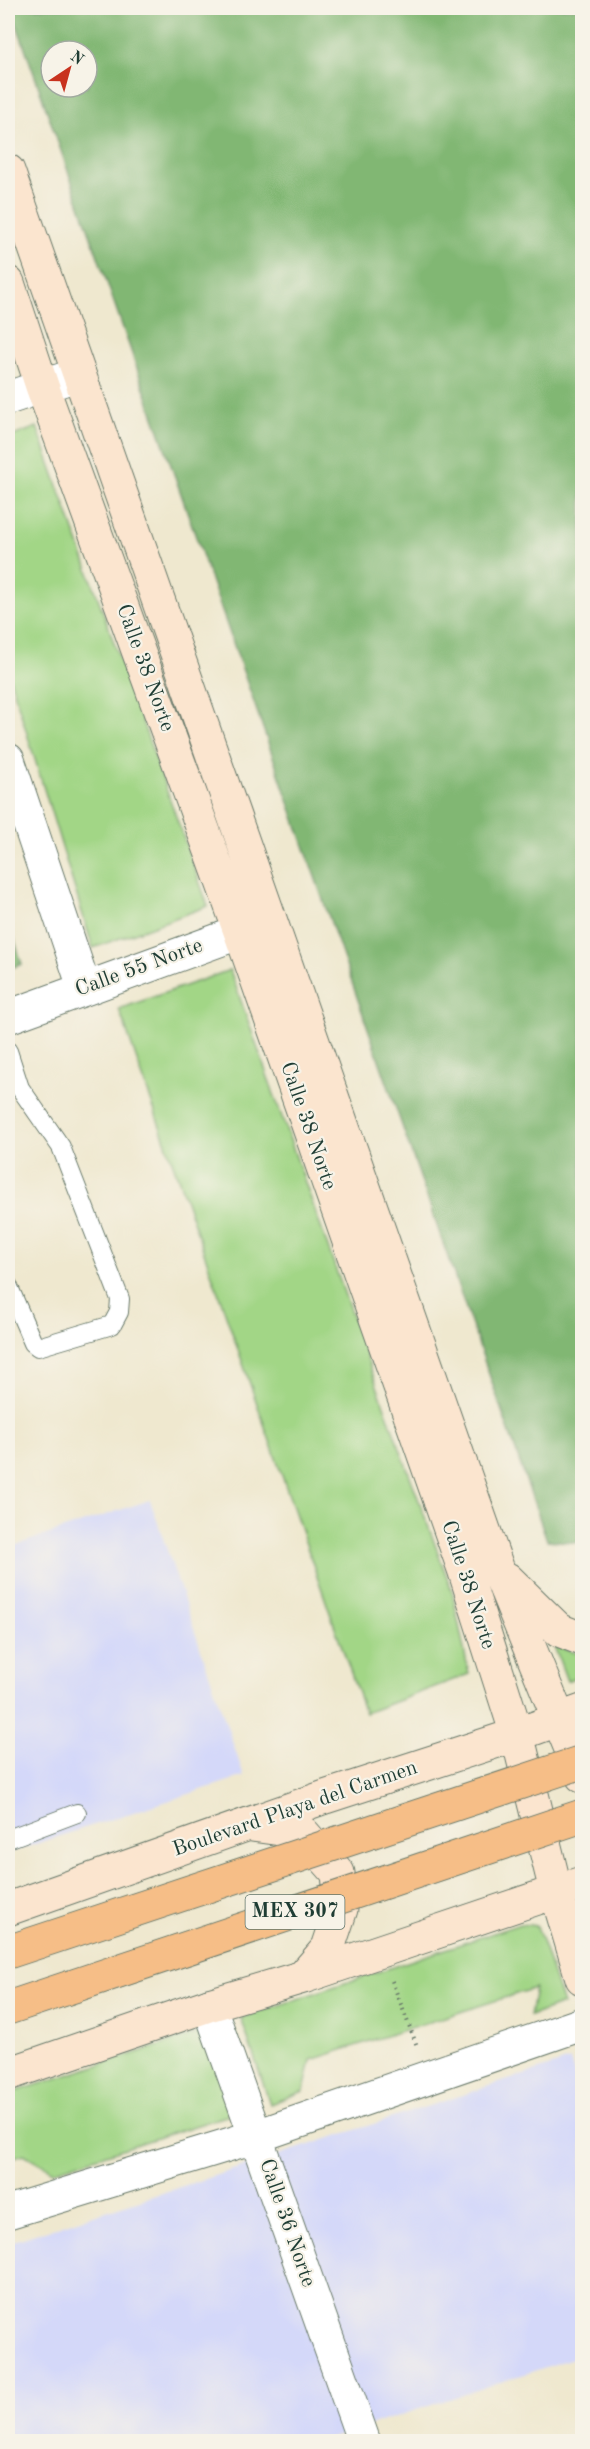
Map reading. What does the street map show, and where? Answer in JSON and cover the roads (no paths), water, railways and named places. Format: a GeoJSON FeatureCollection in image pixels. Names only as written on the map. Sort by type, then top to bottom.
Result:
{"type":"FeatureCollection","features":[{"type":"Feature","properties":{"kind":"highway","name":"MEX 307"},"geometry":{"type":"LineString","coordinates":[[8,1952],[582,1762]]}},
{"type":"Feature","properties":{"kind":"highway","name":"MEX 307"},"geometry":{"type":"LineString","coordinates":[[8,2008],[582,1816]]}},
{"type":"Feature","properties":{"kind":"main road","name":"Calle 38 Norte"},"geometry":{"type":"LineString","coordinates":[[8,171],[498,1570],[571,1715],[582,1776]]}},
{"type":"Feature","properties":{"kind":"main road","name":"Calle 38 Norte"},"geometry":{"type":"LineString","coordinates":[[8,283],[42,386],[240,931],[464,1569],[516,1735],[569,1887],[582,1978]]}},
{"type":"Feature","properties":{"kind":"main road"},"geometry":{"type":"LineString","coordinates":[[498,1570],[559,1630],[582,1639]]}},
{"type":"Feature","properties":{"kind":"main road","name":"Boulevard Playa del Carmen"},"geometry":{"type":"LineString","coordinates":[[8,1909],[325,1797],[571,1715]]}},
{"type":"Feature","properties":{"kind":"main road"},"geometry":{"type":"LineString","coordinates":[[247,1824],[302,1832],[338,1872],[341,1909],[328,1948],[303,1977]]}},
{"type":"Feature","properties":{"kind":"main road"},"geometry":{"type":"LineString","coordinates":[[8,2074],[209,2005],[303,1977],[569,1887]]}},
{"type":"Feature","properties":{"kind":"street"},"geometry":{"type":"LineString","coordinates":[[8,398],[79,374]]}},
{"type":"Feature","properties":{"kind":"street"},"geometry":{"type":"LineString","coordinates":[[8,760],[84,987]]}},
{"type":"Feature","properties":{"kind":"street","name":"Calle 55 Norte"},"geometry":{"type":"LineString","coordinates":[[8,1017],[84,987],[271,921]]}},
{"type":"Feature","properties":{"kind":"street","name":"Calle 36 Norte"},"geometry":{"type":"LineString","coordinates":[[209,2005],[364,2442]]}},
{"type":"Feature","properties":{"kind":"street"},"geometry":{"type":"LineString","coordinates":[[8,2212],[256,2136],[582,2024]]}},
{"type":"Feature","properties":{"kind":"lane"},"geometry":{"type":"LineString","coordinates":[[8,1051],[21,1088],[61,1147],[120,1299],[119,1312],[112,1325],[38,1347],[33,1343],[8,1285]]}},
{"type":"Feature","properties":{"kind":"lane"},"geometry":{"type":"LineString","coordinates":[[8,1839],[77,1813]]}}]}
